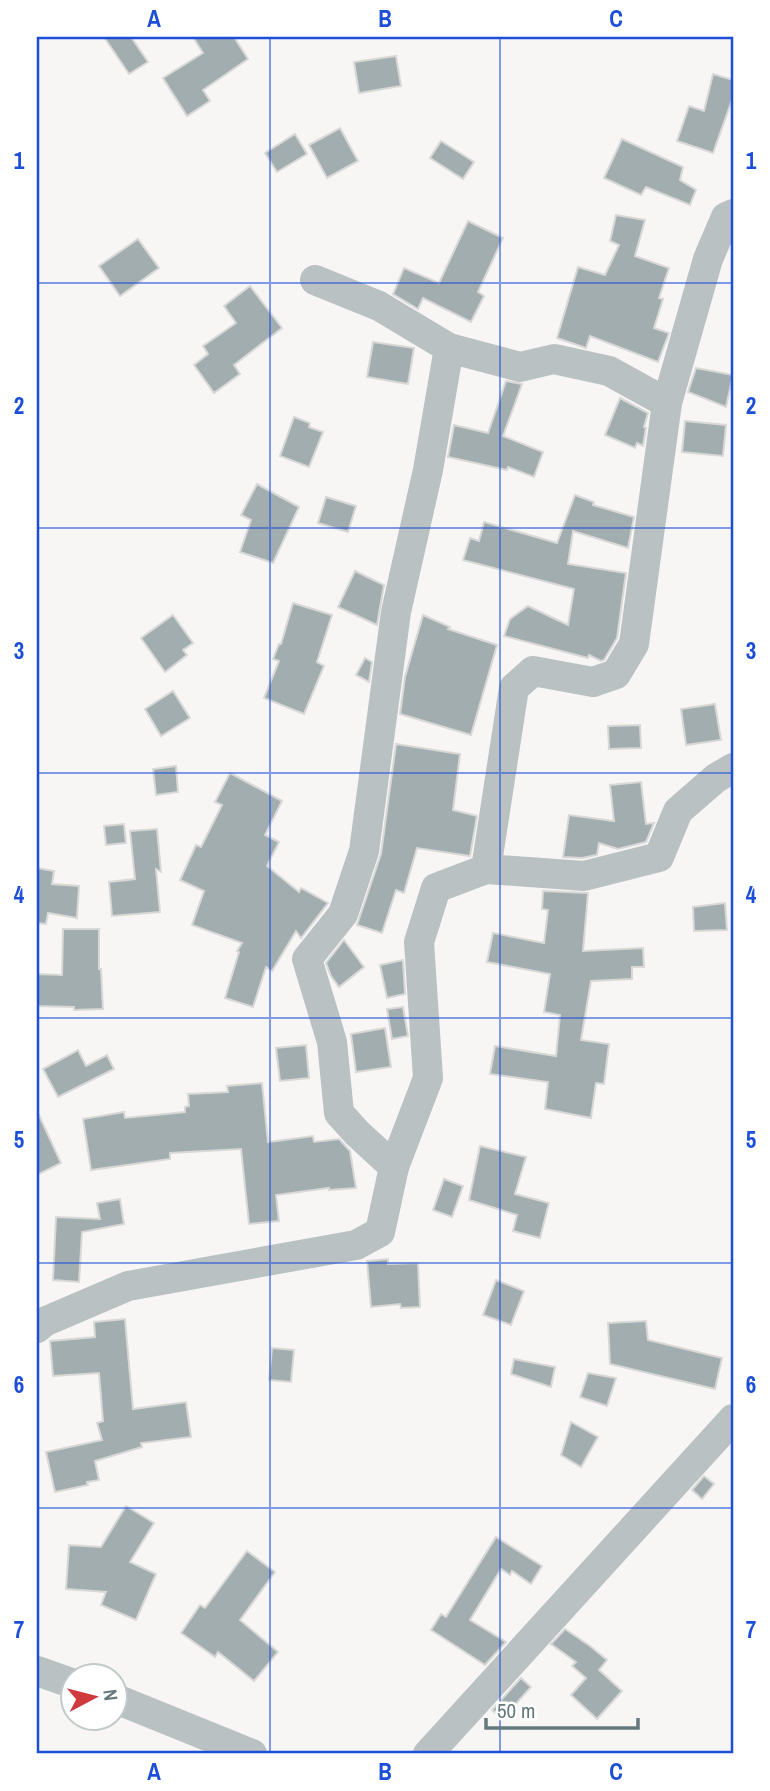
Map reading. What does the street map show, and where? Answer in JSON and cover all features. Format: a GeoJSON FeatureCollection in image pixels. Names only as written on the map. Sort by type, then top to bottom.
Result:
{"type":"FeatureCollection","features":[{"type":"Feature","properties":{"kind":"street"},"geometry":{"type":"LineString","coordinates":[[486,869],[514,688],[533,671],[593,682],[616,674],[634,644],[667,403],[708,260],[726,217],[733,214]]}},
{"type":"Feature","properties":{"kind":"street"},"geometry":{"type":"LineString","coordinates":[[315,280],[379,306],[449,348],[520,367],[554,359],[610,371],[667,403]]}},
{"type":"Feature","properties":{"kind":"street"},"geometry":{"type":"LineString","coordinates":[[394,1167],[339,1113],[332,1042],[307,959],[343,915],[364,851],[396,612],[428,470],[449,348]]}},
{"type":"Feature","properties":{"kind":"street"},"geometry":{"type":"LineString","coordinates":[[37,1328],[44,1322],[128,1286],[356,1245],[380,1232],[394,1167],[428,1078],[419,942],[436,888],[486,869],[584,876],[659,857],[678,811],[716,778],[733,768]]}},
{"type":"Feature","properties":{"kind":"street"},"geometry":{"type":"LineString","coordinates":[[428,1754],[733,1419]]}},
{"type":"Feature","properties":{"kind":"street"},"geometry":{"type":"LineString","coordinates":[[37,1671],[60,1679]]}},
{"type":"Feature","properties":{"kind":"street"},"geometry":{"type":"LineString","coordinates":[[130,1705],[252,1754]]}},
{"type":"Feature","properties":{"kind":"building"},"geometry":{"type":"Polygon","coordinates":[[[104,37],[131,37],[148,62],[129,74],[104,37]]]}},
{"type":"Feature","properties":{"kind":"building"},"geometry":{"type":"Polygon","coordinates":[[[193,37],[234,37],[248,59],[203,90],[210,101],[187,116],[163,78],[203,53],[193,37]]]}},
{"type":"Feature","properties":{"kind":"building"},"geometry":{"type":"Polygon","coordinates":[[[396,56],[401,86],[359,93],[354,62],[396,56]]]}},
{"type":"Feature","properties":{"kind":"building"},"geometry":{"type":"Polygon","coordinates":[[[713,74],[733,80],[733,97],[713,153],[677,141],[689,106],[704,111],[713,74]]]}},
{"type":"Feature","properties":{"kind":"building"},"geometry":{"type":"Polygon","coordinates":[[[340,128],[358,161],[327,178],[309,145],[340,128]]]}},
{"type":"Feature","properties":{"kind":"building"},"geometry":{"type":"Polygon","coordinates":[[[295,134],[307,154],[277,172],[265,153],[295,134]]]}},
{"type":"Feature","properties":{"kind":"building"},"geometry":{"type":"Polygon","coordinates":[[[622,139],[683,167],[680,180],[696,190],[690,205],[646,187],[641,195],[604,178],[622,139]]]}},
{"type":"Feature","properties":{"kind":"building"},"geometry":{"type":"Polygon","coordinates":[[[441,141],[474,162],[463,179],[430,158],[441,141]]]}},
{"type":"Feature","properties":{"kind":"building"},"geometry":{"type":"Polygon","coordinates":[[[616,215],[645,220],[635,256],[669,268],[659,298],[663,299],[654,328],[669,333],[658,362],[590,336],[586,348],[557,338],[578,267],[605,275],[619,245],[610,241],[616,215]]]}},
{"type":"Feature","properties":{"kind":"building"},"geometry":{"type":"Polygon","coordinates":[[[468,221],[503,238],[478,292],[484,296],[471,322],[423,298],[418,309],[393,294],[404,268],[439,283],[468,221]]]}},
{"type":"Feature","properties":{"kind":"building"},"geometry":{"type":"Polygon","coordinates":[[[138,239],[159,268],[120,296],[99,266],[138,239]]]}},
{"type":"Feature","properties":{"kind":"building"},"geometry":{"type":"Polygon","coordinates":[[[250,286],[282,328],[234,365],[240,374],[214,393],[194,365],[208,354],[203,346],[236,323],[224,306],[250,286]]]}},
{"type":"Feature","properties":{"kind":"building"},"geometry":{"type":"Polygon","coordinates":[[[373,342],[414,348],[408,384],[367,377],[373,342]]]}},
{"type":"Feature","properties":{"kind":"building"},"geometry":{"type":"Polygon","coordinates":[[[696,368],[733,375],[726,407],[688,392],[696,368]]]}},
{"type":"Feature","properties":{"kind":"building"},"geometry":{"type":"Polygon","coordinates":[[[506,381],[522,384],[503,436],[543,452],[534,477],[508,467],[507,470],[448,457],[454,425],[488,433],[506,381]]]}},
{"type":"Feature","properties":{"kind":"building"},"geometry":{"type":"Polygon","coordinates":[[[620,398],[648,413],[643,446],[637,443],[635,448],[605,435],[620,398]]]}},
{"type":"Feature","properties":{"kind":"building"},"geometry":{"type":"Polygon","coordinates":[[[294,417],[323,432],[309,467],[280,456],[294,417]]]}},
{"type":"Feature","properties":{"kind":"building"},"geometry":{"type":"Polygon","coordinates":[[[685,421],[726,425],[723,456],[682,452],[685,421]]]}},
{"type":"Feature","properties":{"kind":"building"},"geometry":{"type":"Polygon","coordinates":[[[257,484],[299,507],[273,563],[240,552],[251,520],[241,515],[257,484]]]}},
{"type":"Feature","properties":{"kind":"building"},"geometry":{"type":"Polygon","coordinates":[[[575,495],[594,502],[593,505],[634,517],[628,548],[573,531],[568,564],[626,573],[617,638],[601,661],[589,655],[588,658],[504,636],[510,619],[528,606],[568,625],[574,589],[463,560],[470,538],[479,541],[484,522],[557,543],[575,495]]]}},
{"type":"Feature","properties":{"kind":"building"},"geometry":{"type":"Polygon","coordinates":[[[326,497],[356,506],[348,532],[318,523],[326,497]]]}},
{"type":"Feature","properties":{"kind":"building"},"geometry":{"type":"Polygon","coordinates":[[[355,571],[384,585],[377,625],[338,607],[355,571]]]}},
{"type":"Feature","properties":{"kind":"building"},"geometry":{"type":"Polygon","coordinates":[[[293,603],[332,615],[317,662],[324,666],[304,714],[264,698],[279,661],[273,659],[281,644],[293,603]]]}},
{"type":"Feature","properties":{"kind":"building"},"geometry":{"type":"Polygon","coordinates":[[[173,615],[193,643],[183,650],[187,655],[165,672],[141,638],[173,615]]]}},
{"type":"Feature","properties":{"kind":"building"},"geometry":{"type":"Polygon","coordinates":[[[423,615],[450,627],[448,629],[497,645],[471,735],[400,714],[405,677],[423,615]]]}},
{"type":"Feature","properties":{"kind":"building"},"geometry":{"type":"Polygon","coordinates":[[[365,658],[372,662],[369,682],[356,675],[365,658]]]}},
{"type":"Feature","properties":{"kind":"building"},"geometry":{"type":"Polygon","coordinates":[[[173,691],[190,718],[161,736],[145,709],[173,691]]]}},
{"type":"Feature","properties":{"kind":"building"},"geometry":{"type":"Polygon","coordinates":[[[715,704],[721,740],[686,745],[681,709],[715,704]]]}},
{"type":"Feature","properties":{"kind":"building"},"geometry":{"type":"Polygon","coordinates":[[[640,725],[641,748],[609,749],[608,726],[640,725]]]}},
{"type":"Feature","properties":{"kind":"building"},"geometry":{"type":"Polygon","coordinates":[[[396,744],[460,754],[453,810],[477,816],[470,856],[417,848],[404,893],[396,890],[382,933],[357,925],[381,854],[396,744]]]}},
{"type":"Feature","properties":{"kind":"building"},"geometry":{"type":"Polygon","coordinates":[[[176,766],[178,792],[156,795],[153,769],[176,766]]]}},
{"type":"Feature","properties":{"kind":"building"},"geometry":{"type":"Polygon","coordinates":[[[230,773],[282,801],[265,835],[279,842],[267,866],[299,892],[301,888],[328,903],[301,938],[296,931],[272,971],[266,967],[253,1007],[225,998],[239,952],[237,951],[242,943],[192,925],[204,891],[180,880],[196,845],[201,847],[222,805],[215,802],[230,773]]]}},
{"type":"Feature","properties":{"kind":"building"},"geometry":{"type":"Polygon","coordinates":[[[641,782],[646,824],[654,823],[646,842],[618,849],[599,843],[597,855],[582,858],[563,857],[569,815],[614,821],[610,785],[641,782]]]}},
{"type":"Feature","properties":{"kind":"building"},"geometry":{"type":"Polygon","coordinates":[[[124,824],[126,843],[106,845],[104,826],[124,824]]]}},
{"type":"Feature","properties":{"kind":"building"},"geometry":{"type":"Polygon","coordinates":[[[157,829],[161,872],[156,869],[160,912],[112,916],[109,882],[135,879],[130,831],[157,829]]]}},
{"type":"Feature","properties":{"kind":"building"},"geometry":{"type":"Polygon","coordinates":[[[37,868],[54,871],[52,884],[79,886],[77,918],[48,913],[46,924],[37,923],[37,868]]]}},
{"type":"Feature","properties":{"kind":"building"},"geometry":{"type":"Polygon","coordinates":[[[543,891],[588,893],[583,951],[643,948],[644,967],[632,967],[632,979],[591,981],[581,1040],[609,1044],[604,1084],[596,1083],[591,1118],[545,1109],[548,1082],[490,1074],[495,1046],[556,1056],[560,1015],[544,1012],[550,974],[487,962],[493,933],[544,943],[548,910],[542,909],[543,891]]]}},
{"type":"Feature","properties":{"kind":"building"},"geometry":{"type":"Polygon","coordinates":[[[725,903],[727,930],[694,931],[693,907],[725,903]]]}},
{"type":"Feature","properties":{"kind":"building"},"geometry":{"type":"Polygon","coordinates":[[[63,929],[99,929],[103,1009],[74,1010],[74,1007],[37,1006],[37,974],[62,975],[63,929]]]}},
{"type":"Feature","properties":{"kind":"building"},"geometry":{"type":"Polygon","coordinates":[[[344,940],[364,967],[339,987],[326,963],[344,940]]]}},
{"type":"Feature","properties":{"kind":"building"},"geometry":{"type":"Polygon","coordinates":[[[403,960],[405,994],[387,998],[380,965],[403,960]]]}},
{"type":"Feature","properties":{"kind":"building"},"geometry":{"type":"Polygon","coordinates":[[[403,1007],[408,1036],[392,1039],[387,1009],[403,1007]]]}},
{"type":"Feature","properties":{"kind":"building"},"geometry":{"type":"Polygon","coordinates":[[[385,1028],[391,1067],[356,1072],[351,1034],[385,1028]]]}},
{"type":"Feature","properties":{"kind":"building"},"geometry":{"type":"Polygon","coordinates":[[[306,1045],[309,1078],[280,1081],[276,1048],[306,1045]]]}},
{"type":"Feature","properties":{"kind":"building"},"geometry":{"type":"Polygon","coordinates":[[[78,1050],[86,1066],[107,1055],[114,1069],[58,1097],[43,1069],[78,1050]]]}},
{"type":"Feature","properties":{"kind":"building"},"geometry":{"type":"Polygon","coordinates":[[[262,1083],[268,1142],[313,1136],[314,1142],[339,1139],[350,1151],[356,1188],[329,1188],[276,1195],[279,1221],[249,1224],[241,1149],[170,1153],[170,1159],[91,1170],[83,1119],[124,1112],[125,1118],[185,1112],[185,1107],[189,1106],[188,1094],[228,1092],[227,1086],[262,1083]]]}},
{"type":"Feature","properties":{"kind":"building"},"geometry":{"type":"Polygon","coordinates":[[[37,1111],[61,1163],[37,1175],[37,1111]]]}},
{"type":"Feature","properties":{"kind":"building"},"geometry":{"type":"Polygon","coordinates":[[[480,1146],[526,1157],[515,1194],[549,1203],[540,1238],[513,1231],[517,1215],[469,1200],[480,1146]]]}},
{"type":"Feature","properties":{"kind":"building"},"geometry":{"type":"Polygon","coordinates":[[[444,1179],[463,1186],[452,1217],[433,1210],[444,1179]]]}},
{"type":"Feature","properties":{"kind":"building"},"geometry":{"type":"Polygon","coordinates":[[[120,1199],[124,1224],[82,1232],[79,1282],[53,1280],[56,1217],[100,1219],[97,1203],[120,1199]]]}},
{"type":"Feature","properties":{"kind":"building"},"geometry":{"type":"Polygon","coordinates":[[[388,1259],[388,1264],[418,1263],[420,1307],[401,1308],[400,1304],[371,1307],[367,1261],[388,1259]]]}},
{"type":"Feature","properties":{"kind":"building"},"geometry":{"type":"Polygon","coordinates":[[[496,1280],[524,1291],[511,1325],[483,1315],[496,1280]]]}},
{"type":"Feature","properties":{"kind":"building"},"geometry":{"type":"Polygon","coordinates":[[[125,1319],[133,1409],[186,1402],[191,1437],[141,1443],[142,1447],[95,1461],[99,1480],[55,1492],[46,1452],[102,1440],[97,1423],[103,1421],[99,1373],[53,1376],[50,1341],[95,1337],[94,1322],[125,1319]]]}},
{"type":"Feature","properties":{"kind":"building"},"geometry":{"type":"Polygon","coordinates":[[[646,1321],[648,1340],[722,1358],[715,1389],[610,1364],[608,1323],[646,1321]]]}},
{"type":"Feature","properties":{"kind":"building"},"geometry":{"type":"Polygon","coordinates":[[[272,1348],[294,1350],[291,1382],[269,1380],[272,1348]]]}},
{"type":"Feature","properties":{"kind":"building"},"geometry":{"type":"Polygon","coordinates":[[[514,1359],[555,1367],[551,1387],[511,1374],[514,1359]]]}},
{"type":"Feature","properties":{"kind":"building"},"geometry":{"type":"Polygon","coordinates":[[[588,1373],[616,1378],[607,1406],[580,1397],[588,1373]]]}},
{"type":"Feature","properties":{"kind":"building"},"geometry":{"type":"Polygon","coordinates":[[[571,1422],[598,1437],[581,1467],[561,1455],[571,1422]]]}},
{"type":"Feature","properties":{"kind":"building"},"geometry":{"type":"Polygon","coordinates":[[[704,1476],[714,1484],[702,1499],[692,1490],[704,1476]]]}},
{"type":"Feature","properties":{"kind":"building"},"geometry":{"type":"Polygon","coordinates":[[[126,1506],[154,1523],[130,1562],[156,1574],[136,1620],[101,1605],[106,1592],[66,1589],[69,1545],[101,1547],[126,1506]]]}},
{"type":"Feature","properties":{"kind":"building"},"geometry":{"type":"Polygon","coordinates":[[[496,1537],[542,1566],[531,1584],[512,1571],[510,1575],[501,1569],[470,1620],[506,1642],[485,1665],[431,1630],[441,1614],[446,1617],[496,1537]]]}},
{"type":"Feature","properties":{"kind":"building"},"geometry":{"type":"Polygon","coordinates":[[[247,1551],[275,1572],[240,1620],[278,1652],[254,1681],[218,1652],[215,1657],[181,1633],[200,1605],[205,1608],[247,1551]]]}},
{"type":"Feature","properties":{"kind":"building"},"geometry":{"type":"Polygon","coordinates":[[[565,1629],[607,1660],[599,1670],[622,1691],[597,1719],[571,1695],[586,1678],[572,1666],[576,1662],[551,1644],[565,1629]]]}},
{"type":"Feature","properties":{"kind":"building"},"geometry":{"type":"Polygon","coordinates":[[[521,1678],[531,1687],[502,1719],[492,1710],[521,1678]]]}}]}
